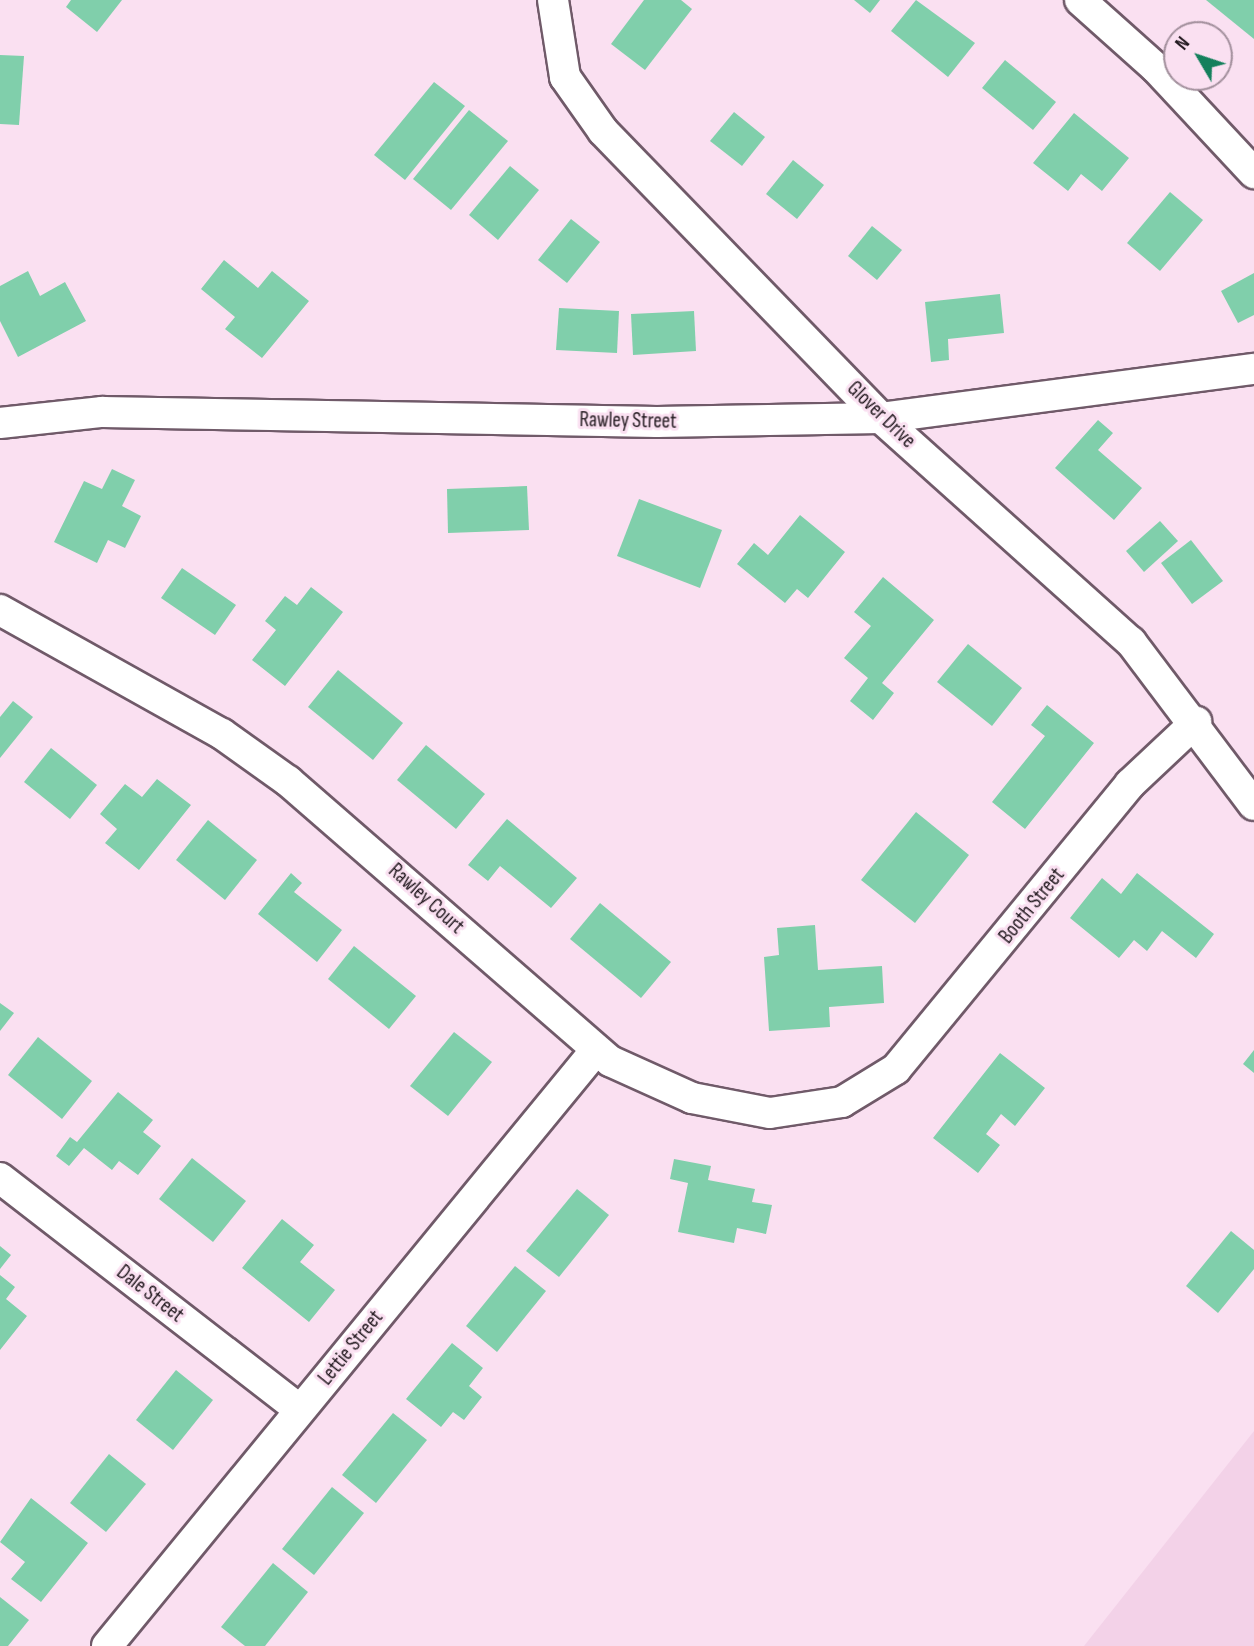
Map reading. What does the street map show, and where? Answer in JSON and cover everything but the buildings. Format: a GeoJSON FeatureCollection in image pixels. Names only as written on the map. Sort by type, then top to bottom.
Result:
{"type":"FeatureCollection","features":[{"type":"Feature","properties":{"kind":"street","name":"Glover Drive"},"geometry":{"type":"LineString","coordinates":[[553,0],[560,63],[586,111],[881,418],[1110,621],[1196,722],[1254,805]]}},
{"type":"Feature","properties":{"kind":"street"},"geometry":{"type":"LineString","coordinates":[[1080,0],[1156,68],[1254,173]]}},
{"type":"Feature","properties":{"kind":"street","name":"Rawley Street"},"geometry":{"type":"LineString","coordinates":[[0,423],[102,412],[657,422],[881,418],[1254,369]]}},
{"type":"Feature","properties":{"kind":"street","name":"Rawley Court"},"geometry":{"type":"LineString","coordinates":[[0,610],[222,734],[288,780],[595,1051],[652,1083],[742,1110],[801,1112],[867,1090]]}},
{"type":"Feature","properties":{"kind":"street","name":"Booth Street"},"geometry":{"type":"LineString","coordinates":[[867,1090],[924,1040],[1130,784],[1196,722]]}},
{"type":"Feature","properties":{"kind":"street","name":"Lettie Street"},"geometry":{"type":"LineString","coordinates":[[107,1646],[595,1051]]}},
{"type":"Feature","properties":{"kind":"street","name":"Dale Street"},"geometry":{"type":"LineString","coordinates":[[0,1178],[300,1410]]}},
{"type":"Feature","properties":{"kind":"shaded area"},"geometry":{"type":"Polygon","coordinates":[[[1254,1431],[1254,1646],[1084,1646],[1254,1431]]]}}]}
